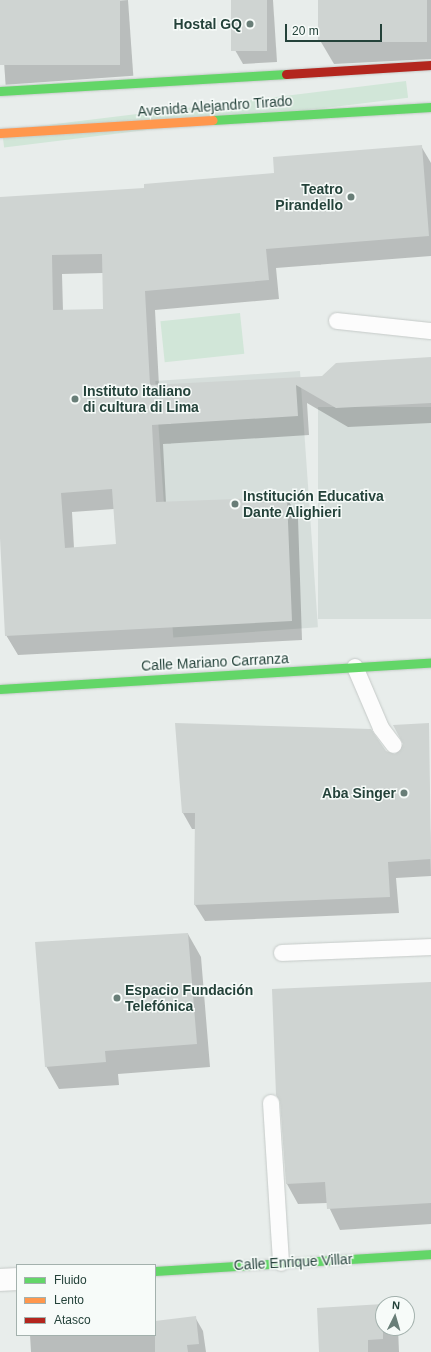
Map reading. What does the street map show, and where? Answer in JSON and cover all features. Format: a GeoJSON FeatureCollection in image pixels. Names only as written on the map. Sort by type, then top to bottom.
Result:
{"type":"FeatureCollection","features":[{"type":"Feature","properties":{"kind":"main road","name":"Avenida Alejandro Tirado"},"geometry":{"type":"LineString","coordinates":[[0,91],[431,65]]}},
{"type":"Feature","properties":{"kind":"main road","name":"Avenida Alejandro Tirado"},"geometry":{"type":"LineString","coordinates":[[0,133],[431,107]]}},
{"type":"Feature","properties":{"kind":"main road","name":"Calle Mariano Carranza"},"geometry":{"type":"LineString","coordinates":[[0,689],[431,663]]}},
{"type":"Feature","properties":{"kind":"main road","name":"Calle Enrique Villar"},"geometry":{"type":"LineString","coordinates":[[156,1271],[431,1254]]}},
{"type":"Feature","properties":{"kind":"street"},"geometry":{"type":"LineString","coordinates":[[0,1280],[16,1279]]}},
{"type":"Feature","properties":{"kind":"lane"},"geometry":{"type":"LineString","coordinates":[[337,322],[431,331]]}},
{"type":"Feature","properties":{"kind":"lane"},"geometry":{"type":"LineString","coordinates":[[355,667],[381,728],[394,745]]}},
{"type":"Feature","properties":{"kind":"lane"},"geometry":{"type":"LineString","coordinates":[[282,953],[431,947]]}},
{"type":"Feature","properties":{"kind":"lane"},"geometry":{"type":"LineString","coordinates":[[271,1103],[281,1263]]}},
{"type":"Feature","properties":{"kind":"shaded area","name":"Institución Educativa Dante Alighieri"},"geometry":{"type":"Polygon","coordinates":[[[300,371],[318,627],[173,637],[155,381],[300,371]]]}},
{"type":"Feature","properties":{"kind":"shaded area"},"geometry":{"type":"Polygon","coordinates":[[[318,407],[431,407],[431,619],[318,619],[318,407]]]}},
{"type":"Feature","properties":{"kind":"green space"},"geometry":{"type":"Polygon","coordinates":[[[406,81],[408,98],[4,147],[2,131],[406,81]]]}},
{"type":"Feature","properties":{"kind":"green space"},"geometry":{"type":"Polygon","coordinates":[[[240,313],[244,354],[165,362],[160,321],[240,313]]]}},
{"type":"Feature","properties":{"kind":"building"},"geometry":{"type":"Polygon","coordinates":[[[0,0],[120,0],[120,65],[0,65],[0,0]]]}},
{"type":"Feature","properties":{"kind":"building","name":"Hostal GQ"},"geometry":{"type":"Polygon","coordinates":[[[231,0],[267,0],[267,51],[231,51],[231,0]]]}},
{"type":"Feature","properties":{"kind":"building"},"geometry":{"type":"Polygon","coordinates":[[[318,0],[427,0],[427,42],[318,42],[318,0]]]}},
{"type":"Feature","properties":{"kind":"building"},"geometry":{"type":"Polygon","coordinates":[[[422,145],[429,236],[266,249],[269,280],[145,291],[150,385],[322,376],[336,363],[431,357],[431,403],[336,408],[296,385],[298,416],[152,425],[156,502],[287,497],[292,621],[5,636],[0,538],[0,197],[144,188],[144,184],[274,173],[273,157],[422,145]],[[102,254],[52,255],[53,310],[103,309],[102,254]],[[112,489],[61,493],[65,548],[116,544],[112,489]]]}},
{"type":"Feature","properties":{"kind":"building"},"geometry":{"type":"Polygon","coordinates":[[[175,723],[371,729],[386,751],[395,754],[403,744],[393,725],[429,723],[431,859],[388,862],[390,897],[194,905],[195,813],[182,813],[175,723]]]}},
{"type":"Feature","properties":{"kind":"building","name":"Espacio Fundación Telefónica"},"geometry":{"type":"Polygon","coordinates":[[[188,933],[197,1044],[105,1051],[106,1062],[45,1067],[35,942],[188,933]]]}},
{"type":"Feature","properties":{"kind":"building"},"geometry":{"type":"Polygon","coordinates":[[[431,982],[431,1203],[327,1209],[325,1182],[286,1184],[280,1102],[276,1095],[272,989],[431,982]]]}},
{"type":"Feature","properties":{"kind":"building"},"geometry":{"type":"Polygon","coordinates":[[[375,1304],[375,1336],[383,1336],[383,1339],[368,1340],[368,1352],[319,1352],[317,1308],[375,1304]]]}},
{"type":"Feature","properties":{"kind":"building"},"geometry":{"type":"Polygon","coordinates":[[[196,1316],[199,1344],[187,1345],[188,1352],[155,1352],[156,1321],[196,1316]]]}},
{"type":"Feature","properties":{"kind":"traffic: fast"},"geometry":{"type":"LineString","coordinates":[[0,91],[286,74]]}},
{"type":"Feature","properties":{"kind":"traffic: fast"},"geometry":{"type":"LineString","coordinates":[[213,120],[431,107]]}},
{"type":"Feature","properties":{"kind":"traffic: fast"},"geometry":{"type":"LineString","coordinates":[[0,689],[431,663]]}},
{"type":"Feature","properties":{"kind":"traffic: fast"},"geometry":{"type":"LineString","coordinates":[[156,1271],[431,1254]]}},
{"type":"Feature","properties":{"kind":"traffic: slow"},"geometry":{"type":"LineString","coordinates":[[0,133],[213,120]]}},
{"type":"Feature","properties":{"kind":"traffic: jam"},"geometry":{"type":"LineString","coordinates":[[286,74],[431,65]]}},
{"type":"Feature","properties":{"kind":"place","name":"Hostal GQ"},"geometry":{"type":"Point","coordinates":[250,24]}},
{"type":"Feature","properties":{"kind":"place","name":"Teatro Pirandello"},"geometry":{"type":"Point","coordinates":[351,197]}},
{"type":"Feature","properties":{"kind":"place","name":"Instituto italiano di cultura di Lima"},"geometry":{"type":"Point","coordinates":[75,399]}},
{"type":"Feature","properties":{"kind":"place","name":"Institución Educativa Dante Alighieri"},"geometry":{"type":"Point","coordinates":[235,504]}},
{"type":"Feature","properties":{"kind":"place","name":"Aba Singer"},"geometry":{"type":"Point","coordinates":[404,793]}},
{"type":"Feature","properties":{"kind":"place","name":"Espacio Fundación Telefónica"},"geometry":{"type":"Point","coordinates":[117,998]}}]}
